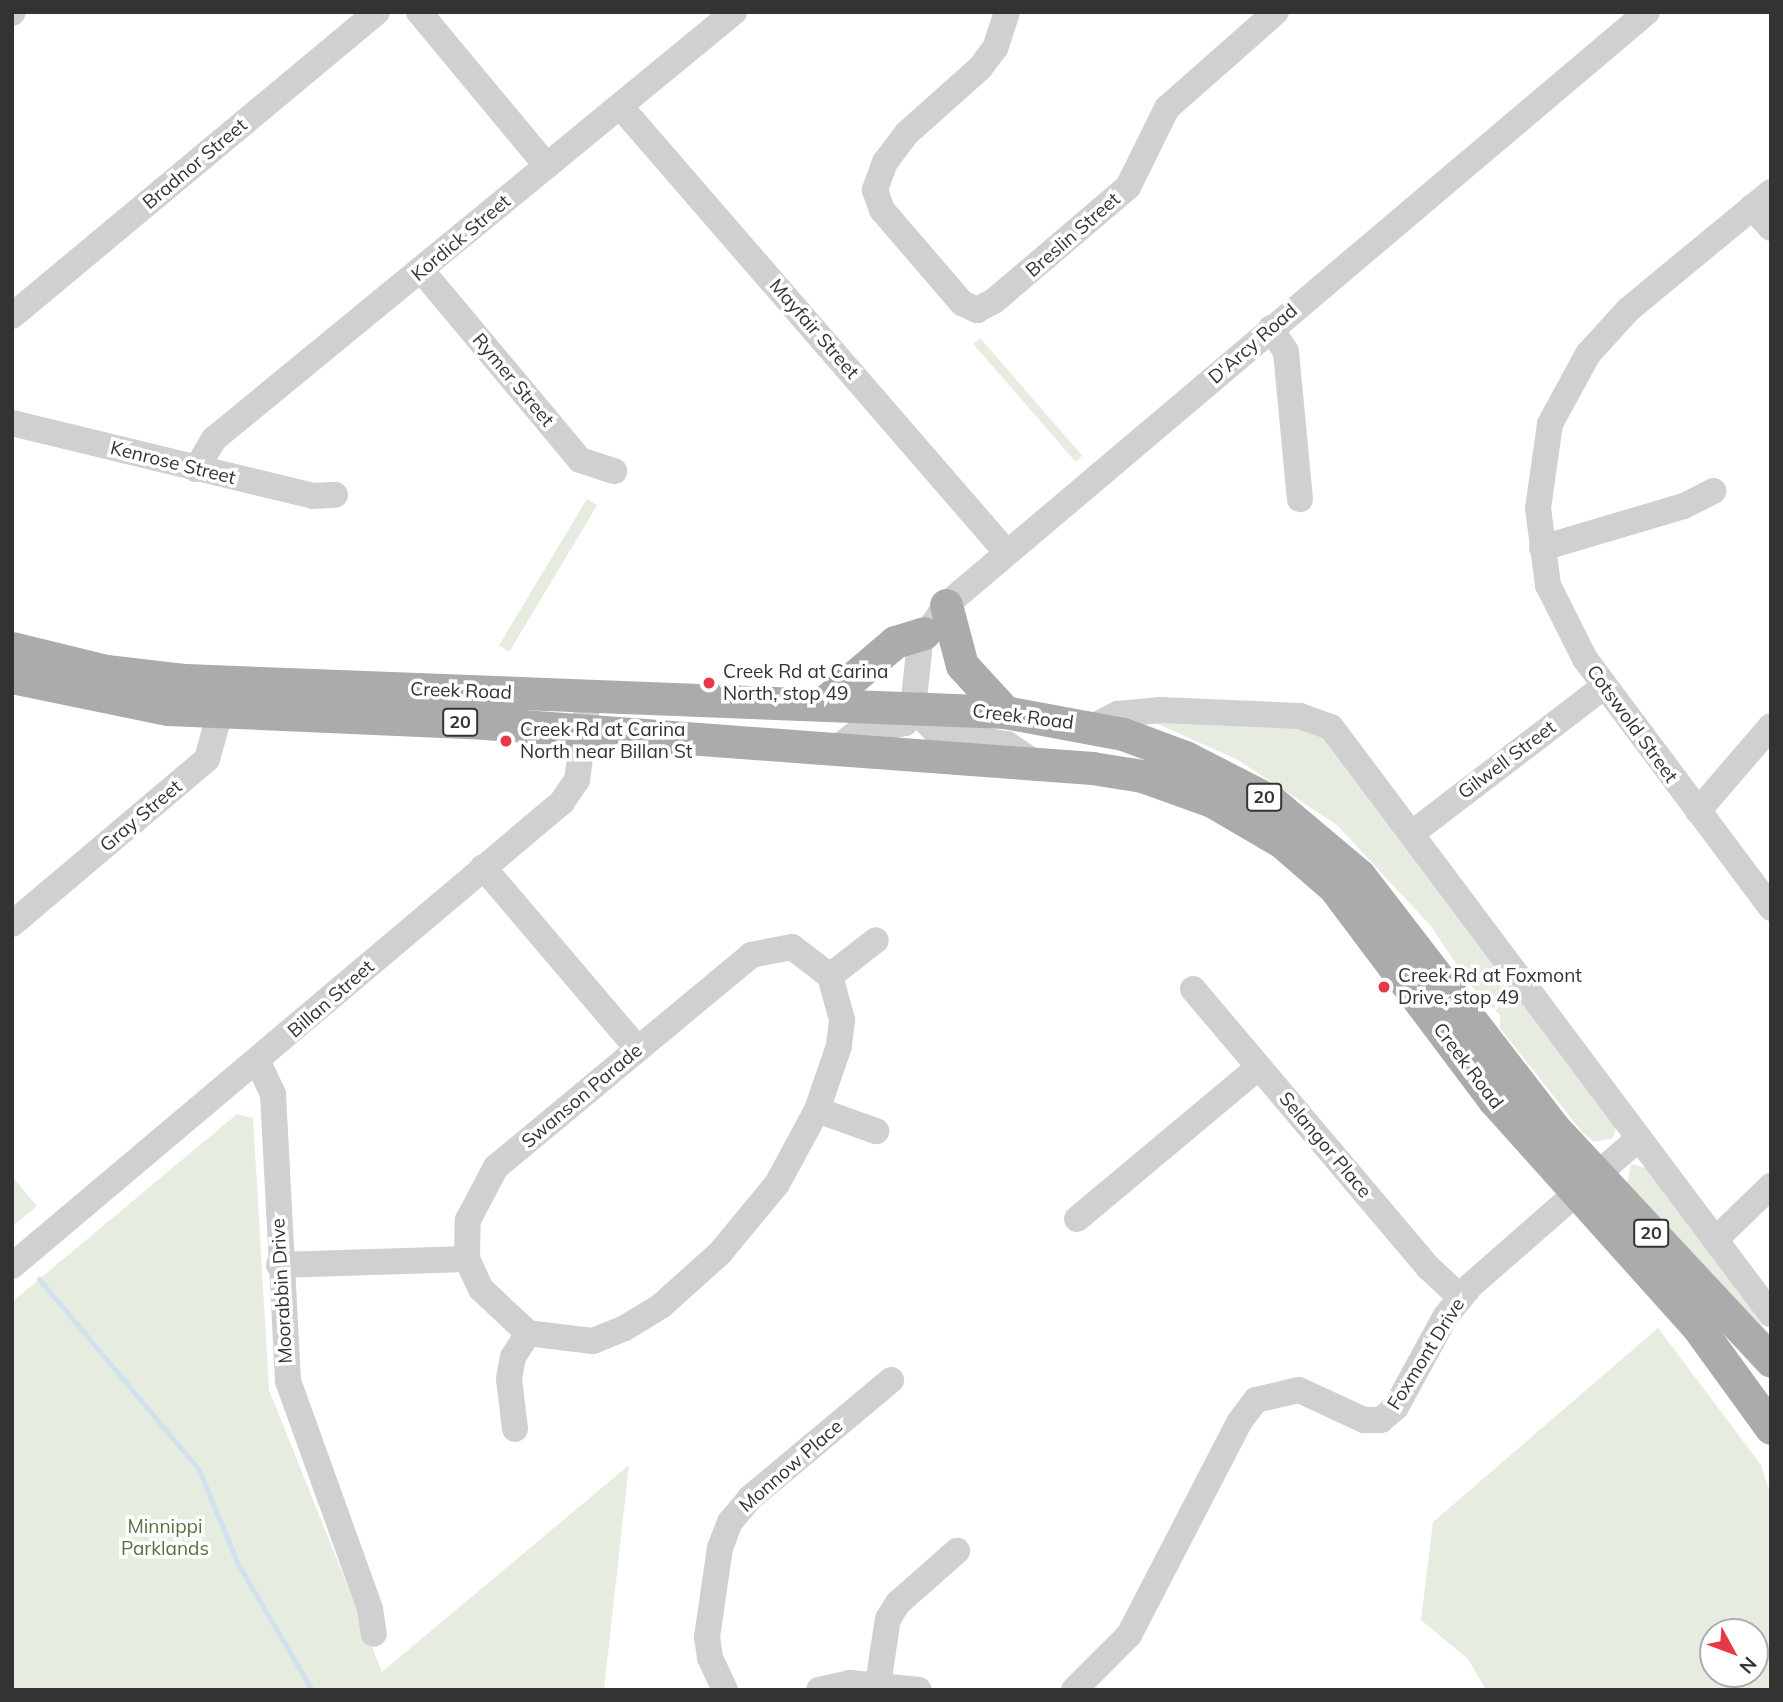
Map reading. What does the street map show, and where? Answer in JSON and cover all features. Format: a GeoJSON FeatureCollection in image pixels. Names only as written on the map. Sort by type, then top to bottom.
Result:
{"type":"FeatureCollection","features":[{"type":"Feature","properties":{"kind":"main road"},"geometry":{"type":"LineString","coordinates":[[946,606],[962,665],[1005,712]]}},
{"type":"Feature","properties":{"kind":"main road"},"geometry":{"type":"LineString","coordinates":[[822,704],[895,642],[924,633]]}},
{"type":"Feature","properties":{"kind":"main road","name":"Creek Road"},"geometry":{"type":"LineString","coordinates":[[12,648],[225,697],[585,730],[1035,763],[1116,771],[1168,784],[1231,810],[1297,853],[1349,904],[1465,1063],[1585,1183],[1771,1361]]}},
{"type":"Feature","properties":{"kind":"main road","name":"Creek Road"},"geometry":{"type":"LineString","coordinates":[[12,677],[109,701],[225,697],[587,695],[1005,712],[1092,727],[1214,769],[1271,801],[1334,850],[1394,915],[1528,1097],[1585,1183],[1697,1326],[1771,1428]]}},
{"type":"Feature","properties":{"kind":"street","name":"Bradnor Street"},"geometry":{"type":"LineString","coordinates":[[12,316],[377,12]]}},
{"type":"Feature","properties":{"kind":"street"},"geometry":{"type":"LineString","coordinates":[[419,12],[547,166]]}},
{"type":"Feature","properties":{"kind":"street","name":"Kordick Street"},"geometry":{"type":"LineString","coordinates":[[197,469],[214,439],[422,271],[734,12]]}},
{"type":"Feature","properties":{"kind":"street","name":"Breslin Street"},"geometry":{"type":"LineString","coordinates":[[1007,12],[995,48],[981,68],[907,133],[885,162],[875,190],[882,210],[962,303],[977,310],[994,302],[1128,187],[1167,108],[1276,12]]}},
{"type":"Feature","properties":{"kind":"street","name":"D'Arcy Road"},"geometry":{"type":"LineString","coordinates":[[913,708],[916,659],[924,633],[946,606],[1647,12]]}},
{"type":"Feature","properties":{"kind":"street","name":"Mayfair Street"},"geometry":{"type":"LineString","coordinates":[[620,106],[1007,553]]}},
{"type":"Feature","properties":{"kind":"street"},"geometry":{"type":"LineString","coordinates":[[1762,199],[1771,228]]}},
{"type":"Feature","properties":{"kind":"street","name":"Cotswold Street"},"geometry":{"type":"LineString","coordinates":[[1762,199],[1628,310],[1588,354],[1564,391],[1541,464],[1542,548],[1548,585],[1603,687],[1771,908]]}},
{"type":"Feature","properties":{"kind":"street","name":"Rymer Street"},"geometry":{"type":"LineString","coordinates":[[422,271],[580,460],[614,471]]}},
{"type":"Feature","properties":{"kind":"street"},"geometry":{"type":"LineString","coordinates":[[1271,328],[1286,352],[1300,499]]}},
{"type":"Feature","properties":{"kind":"street","name":"Kenrose Street"},"geometry":{"type":"LineString","coordinates":[[12,423],[313,496],[335,495]]}},
{"type":"Feature","properties":{"kind":"street"},"geometry":{"type":"LineString","coordinates":[[1542,548],[1684,506],[1713,491]]}},
{"type":"Feature","properties":{"kind":"street","name":"Gilwell Street"},"geometry":{"type":"LineString","coordinates":[[1411,834],[1603,687]]}},
{"type":"Feature","properties":{"kind":"street","name":"Billan Street"},"geometry":{"type":"LineString","coordinates":[[12,1266],[258,1062],[569,794],[580,768],[587,695]]}},
{"type":"Feature","properties":{"kind":"street","name":"Gray Street"},"geometry":{"type":"LineString","coordinates":[[12,924],[207,760],[225,697]]}},
{"type":"Feature","properties":{"kind":"street"},"geometry":{"type":"LineString","coordinates":[[836,749],[858,732],[901,726],[913,708]]}},
{"type":"Feature","properties":{"kind":"street","name":"Creek Road"},"geometry":{"type":"LineString","coordinates":[[913,708],[937,733],[1007,744],[1035,763]]}},
{"type":"Feature","properties":{"kind":"street","name":"Creek Road"},"geometry":{"type":"LineString","coordinates":[[1092,727],[1136,711],[1288,715],[1322,722],[1338,733],[1771,1314]]}},
{"type":"Feature","properties":{"kind":"street"},"geometry":{"type":"LineString","coordinates":[[1698,811],[1771,726]]}},
{"type":"Feature","properties":{"kind":"street"},"geometry":{"type":"LineString","coordinates":[[483,867],[638,1049]]}},
{"type":"Feature","properties":{"kind":"street"},"geometry":{"type":"LineString","coordinates":[[514,1429],[509,1379],[513,1357],[528,1333],[592,1341],[662,1306],[752,1219],[797,1152],[817,1110],[839,1046],[842,1020],[830,976],[876,940]]}},
{"type":"Feature","properties":{"kind":"street","name":"Swanson Parade"},"geometry":{"type":"LineString","coordinates":[[528,1333],[481,1289],[467,1259],[468,1220],[496,1167],[638,1049],[767,948],[792,947],[830,976]]}},
{"type":"Feature","properties":{"kind":"street","name":"Selangor Place"},"geometry":{"type":"LineString","coordinates":[[1193,989],[1428,1267],[1460,1297]]}},
{"type":"Feature","properties":{"kind":"street","name":"Moorabbin Drive"},"geometry":{"type":"LineString","coordinates":[[258,1062],[273,1094],[279,1265],[288,1381],[370,1609],[374,1634]]}},
{"type":"Feature","properties":{"kind":"street"},"geometry":{"type":"LineString","coordinates":[[1077,1219],[1259,1067]]}},
{"type":"Feature","properties":{"kind":"street"},"geometry":{"type":"LineString","coordinates":[[817,1110],[876,1131]]}},
{"type":"Feature","properties":{"kind":"street","name":"Foxmont Drive"},"geometry":{"type":"LineString","coordinates":[[1074,1690],[1129,1635],[1240,1421],[1256,1401],[1299,1390],[1364,1420],[1381,1420],[1396,1407],[1460,1297],[1585,1183],[1639,1138]]}},
{"type":"Feature","properties":{"kind":"street"},"geometry":{"type":"LineString","coordinates":[[1715,1240],[1771,1186]]}},
{"type":"Feature","properties":{"kind":"street"},"geometry":{"type":"LineString","coordinates":[[279,1265],[467,1259]]}},
{"type":"Feature","properties":{"kind":"street","name":"Monnow Place"},"geometry":{"type":"LineString","coordinates":[[725,1690],[709,1658],[707,1637],[720,1548],[730,1522],[750,1498],[891,1380]]}},
{"type":"Feature","properties":{"kind":"street"},"geometry":{"type":"LineString","coordinates":[[878,1684],[893,1611],[957,1551]]}},
{"type":"Feature","properties":{"kind":"street"},"geometry":{"type":"LineString","coordinates":[[819,1690],[878,1684],[919,1690]]}},
{"type":"Feature","properties":{"kind":"green space"},"geometry":{"type":"Polygon","coordinates":[[[980,338],[1082,456],[1076,462],[973,344],[980,338]]]}},
{"type":"Feature","properties":{"kind":"green space"},"geometry":{"type":"Polygon","coordinates":[[[587,499],[597,505],[509,652],[499,646],[587,499]]]}},
{"type":"Feature","properties":{"kind":"green space"},"geometry":{"type":"Polygon","coordinates":[[[1149,720],[1294,725],[1323,736],[1617,1124],[1613,1138],[1594,1142],[1582,1132],[1500,1028],[1500,1015],[1470,985],[1430,925],[1337,825],[1238,760],[1149,720]]]}},
{"type":"Feature","properties":{"kind":"green space","name":"Minnippi Parklands"},"geometry":{"type":"Polygon","coordinates":[[[237,1114],[253,1118],[269,1390],[382,1672],[629,1465],[604,1690],[12,1690],[12,1302],[237,1114]]]}},
{"type":"Feature","properties":{"kind":"green space"},"geometry":{"type":"Polygon","coordinates":[[[1631,1164],[1650,1169],[1771,1337],[1627,1185],[1631,1164]]]}},
{"type":"Feature","properties":{"kind":"green space"},"geometry":{"type":"Polygon","coordinates":[[[12,1176],[37,1206],[12,1227],[12,1176]]]}},
{"type":"Feature","properties":{"kind":"green space"},"geometry":{"type":"Polygon","coordinates":[[[1658,1328],[1761,1465],[1771,1496],[1771,1690],[1486,1690],[1468,1659],[1421,1620],[1433,1522],[1658,1328]]]}},
{"type":"Feature","properties":{"kind":"waterway"},"geometry":{"type":"LineString","coordinates":[[39,1279],[199,1470],[238,1564],[312,1690]]}},
{"type":"Feature","properties":{"kind":"place","name":"Creek Rd at Carina North, stop 49"},"geometry":{"type":"Point","coordinates":[709,683]}},
{"type":"Feature","properties":{"kind":"place","name":"Creek Rd at Carina North near Billan St"},"geometry":{"type":"Point","coordinates":[506,741]}},
{"type":"Feature","properties":{"kind":"place","name":"Creek Rd at Foxmont Drive, stop 49"},"geometry":{"type":"Point","coordinates":[1384,987]}}]}
